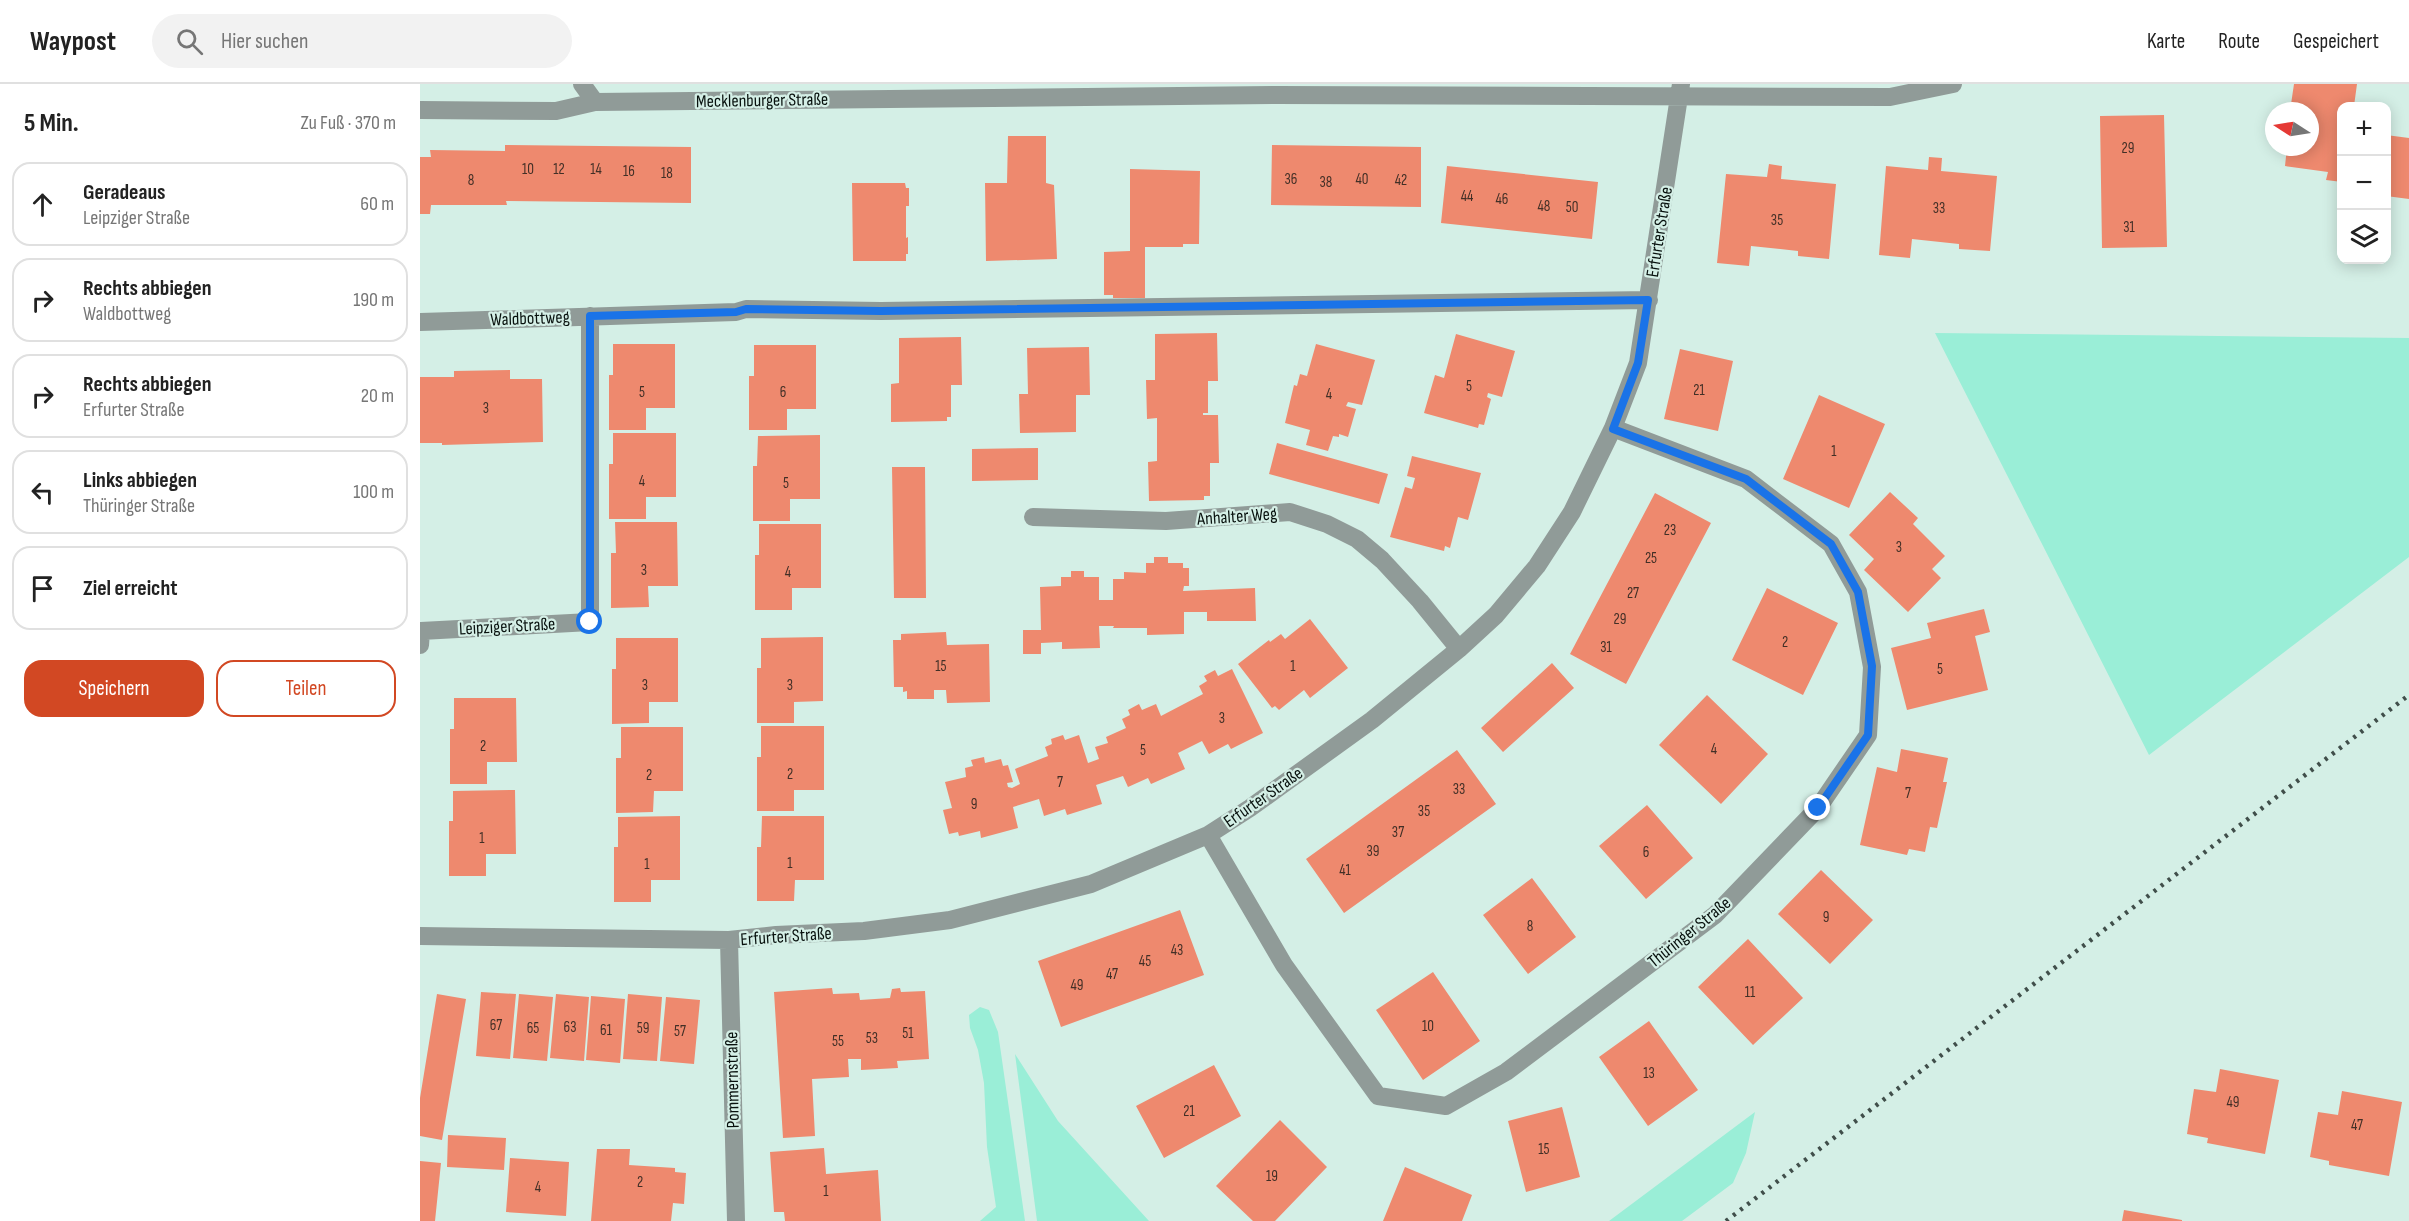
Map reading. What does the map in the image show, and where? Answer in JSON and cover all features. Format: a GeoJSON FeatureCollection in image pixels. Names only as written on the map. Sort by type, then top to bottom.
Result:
{"type":"FeatureCollection","features":[{"type":"Feature","properties":{"kind":"street"},"geometry":{"type":"LineString","coordinates":[[582,84],[595,102]]}},
{"type":"Feature","properties":{"kind":"street","name":"Mecklenburger Straße"},"geometry":{"type":"LineString","coordinates":[[420,110],[556,111],[595,102],[1276,90],[1681,89],[1890,97],[1953,84]]}},
{"type":"Feature","properties":{"kind":"street","name":"Erfurter Straße"},"geometry":{"type":"LineString","coordinates":[[420,936],[729,940],[776,935],[864,932],[950,920],[1091,884],[1208,835],[1250,808],[1372,720],[1459,649],[1496,615],[1537,566],[1572,512],[1613,429],[1638,363],[1681,89]]}},
{"type":"Feature","properties":{"kind":"street","name":"Waldbottweg"},"geometry":{"type":"LineString","coordinates":[[420,322],[736,312],[746,309],[881,311],[1648,300]]}},
{"type":"Feature","properties":{"kind":"street","name":"Leipziger Straße"},"geometry":{"type":"LineString","coordinates":[[420,645],[421,631],[590,622],[590,316]]}},
{"type":"Feature","properties":{"kind":"street","name":"Thüringer Straße"},"geometry":{"type":"LineString","coordinates":[[1208,835],[1284,965],[1378,1096],[1446,1106],[1506,1072],[1715,915],[1818,808],[1868,735],[1872,666],[1858,592],[1831,544],[1746,479],[1613,429]]}},
{"type":"Feature","properties":{"kind":"street","name":"Anhalter Weg"},"geometry":{"type":"LineString","coordinates":[[1033,517],[1166,521],[1290,512],[1327,524],[1357,539],[1390,569],[1459,649]]}},
{"type":"Feature","properties":{"kind":"street","name":"Pommernstraße"},"geometry":{"type":"LineString","coordinates":[[729,940],[735,1221]]}},
{"type":"Feature","properties":{"kind":"green space"},"geometry":{"type":"Polygon","coordinates":[[[1935,333],[2409,338],[2409,557],[2149,755],[1935,333]]]}},
{"type":"Feature","properties":{"kind":"green space"},"geometry":{"type":"Polygon","coordinates":[[[980,1007],[989,1010],[998,1032],[1025,1221],[980,1221],[996,1207],[987,1147],[984,1083],[978,1050],[970,1028],[969,1015],[980,1007]]]}},
{"type":"Feature","properties":{"kind":"green space"},"geometry":{"type":"Polygon","coordinates":[[[1015,1054],[1058,1121],[1149,1221],[1037,1221],[1015,1054]]]}},
{"type":"Feature","properties":{"kind":"green space"},"geometry":{"type":"Polygon","coordinates":[[[1755,1112],[1746,1153],[1733,1183],[1682,1221],[1609,1221],[1755,1112]]]}},
{"type":"Feature","properties":{"kind":"building"},"geometry":{"type":"Polygon","coordinates":[[[2294,84],[2357,84],[2355,102],[2337,102],[2337,181],[2326,180],[2328,172],[2285,166],[2286,156],[2319,156],[2319,102],[2291,102],[2294,84]]]}},
{"type":"Feature","properties":{"kind":"building"},"geometry":{"type":"Polygon","coordinates":[[[2164,115],[2167,247],[2102,248],[2100,116],[2164,115]]]}},
{"type":"Feature","properties":{"kind":"building"},"geometry":{"type":"Polygon","coordinates":[[[1008,136],[1046,136],[1046,183],[1054,185],[1057,259],[986,261],[985,183],[1007,183],[1008,136]]]}},
{"type":"Feature","properties":{"kind":"building"},"geometry":{"type":"Polygon","coordinates":[[[2391,136],[2409,138],[2409,199],[2391,197],[2391,136]]]}},
{"type":"Feature","properties":{"kind":"building"},"geometry":{"type":"Polygon","coordinates":[[[505,145],[691,147],[691,203],[506,201],[507,205],[431,205],[430,214],[420,214],[420,157],[431,157],[430,150],[505,151],[505,145]]]}},
{"type":"Feature","properties":{"kind":"building"},"geometry":{"type":"Polygon","coordinates":[[[1272,145],[1421,147],[1421,207],[1271,205],[1272,145]]]}},
{"type":"Feature","properties":{"kind":"building"},"geometry":{"type":"Polygon","coordinates":[[[1929,157],[1942,158],[1941,171],[1997,176],[1990,251],[1959,249],[1959,244],[1912,239],[1910,258],[1879,255],[1886,166],[1928,170],[1929,157]]]}},
{"type":"Feature","properties":{"kind":"building"},"geometry":{"type":"Polygon","coordinates":[[[1769,164],[1782,166],[1781,179],[1836,184],[1829,259],[1798,256],[1798,251],[1751,246],[1749,266],[1717,263],[1726,174],[1767,177],[1769,164]]]}},
{"type":"Feature","properties":{"kind":"building"},"geometry":{"type":"Polygon","coordinates":[[[1447,166],[1598,182],[1592,239],[1441,223],[1447,166]]]}},
{"type":"Feature","properties":{"kind":"building"},"geometry":{"type":"Polygon","coordinates":[[[1130,169],[1200,171],[1199,244],[1183,244],[1183,247],[1145,247],[1145,298],[1113,298],[1113,295],[1104,295],[1104,252],[1130,251],[1130,169]]]}},
{"type":"Feature","properties":{"kind":"building"},"geometry":{"type":"Polygon","coordinates":[[[852,183],[905,183],[906,188],[909,188],[909,206],[906,206],[908,254],[906,254],[906,261],[853,261],[852,183]]]}},
{"type":"Feature","properties":{"kind":"building"},"geometry":{"type":"Polygon","coordinates":[[[1217,333],[1218,381],[1208,381],[1208,413],[1203,413],[1203,415],[1218,415],[1219,463],[1210,463],[1210,496],[1204,496],[1204,500],[1149,501],[1148,462],[1157,461],[1157,418],[1147,419],[1146,380],[1155,380],[1155,334],[1217,333]]]}},
{"type":"Feature","properties":{"kind":"building"},"geometry":{"type":"Polygon","coordinates":[[[1456,334],[1515,351],[1502,397],[1488,393],[1487,397],[1491,399],[1484,425],[1479,424],[1478,428],[1424,413],[1435,375],[1444,378],[1456,334]]]}},
{"type":"Feature","properties":{"kind":"building"},"geometry":{"type":"Polygon","coordinates":[[[961,337],[962,385],[951,385],[951,417],[947,417],[947,421],[891,422],[891,384],[899,383],[899,338],[961,337]]]}},
{"type":"Feature","properties":{"kind":"building"},"geometry":{"type":"Polygon","coordinates":[[[613,344],[675,344],[675,408],[646,408],[646,430],[609,430],[609,375],[613,375],[613,344]]]}},
{"type":"Feature","properties":{"kind":"building"},"geometry":{"type":"Polygon","coordinates":[[[1316,344],[1375,360],[1362,405],[1348,402],[1346,406],[1356,409],[1348,437],[1339,434],[1339,437],[1333,436],[1328,451],[1306,445],[1310,430],[1285,423],[1294,385],[1297,386],[1300,374],[1307,376],[1316,344]]]}},
{"type":"Feature","properties":{"kind":"building"},"geometry":{"type":"Polygon","coordinates":[[[754,345],[816,345],[816,409],[787,409],[787,430],[749,430],[749,376],[754,376],[754,345]]]}},
{"type":"Feature","properties":{"kind":"building"},"geometry":{"type":"Polygon","coordinates":[[[1089,347],[1090,395],[1076,395],[1076,432],[1020,433],[1019,394],[1028,394],[1027,348],[1089,347]]]}},
{"type":"Feature","properties":{"kind":"building"},"geometry":{"type":"Polygon","coordinates":[[[1680,349],[1733,361],[1718,431],[1664,419],[1680,349]]]}},
{"type":"Feature","properties":{"kind":"building"},"geometry":{"type":"Polygon","coordinates":[[[510,370],[510,379],[542,379],[543,442],[442,445],[442,443],[420,443],[420,377],[454,377],[454,371],[510,370]]]}},
{"type":"Feature","properties":{"kind":"building"},"geometry":{"type":"Polygon","coordinates":[[[1819,395],[1885,424],[1849,508],[1783,479],[1819,395]]]}},
{"type":"Feature","properties":{"kind":"building"},"geometry":{"type":"Polygon","coordinates":[[[613,433],[676,433],[676,497],[646,497],[646,519],[609,519],[609,464],[613,464],[613,433]]]}},
{"type":"Feature","properties":{"kind":"building"},"geometry":{"type":"Polygon","coordinates":[[[820,435],[820,499],[790,499],[790,521],[753,521],[753,466],[757,466],[758,436],[820,435]]]}},
{"type":"Feature","properties":{"kind":"building"},"geometry":{"type":"Polygon","coordinates":[[[1277,443],[1388,474],[1379,504],[1269,474],[1277,443]]]}},
{"type":"Feature","properties":{"kind":"building"},"geometry":{"type":"Polygon","coordinates":[[[1038,448],[1038,480],[972,481],[972,449],[1038,448]]]}},
{"type":"Feature","properties":{"kind":"building"},"geometry":{"type":"Polygon","coordinates":[[[1412,456],[1481,473],[1468,520],[1458,517],[1450,548],[1445,546],[1444,551],[1390,537],[1405,487],[1412,489],[1415,478],[1407,476],[1412,456]]]}},
{"type":"Feature","properties":{"kind":"building"},"geometry":{"type":"Polygon","coordinates":[[[892,467],[925,467],[926,598],[894,598],[892,467]]]}},
{"type":"Feature","properties":{"kind":"building"},"geometry":{"type":"Polygon","coordinates":[[[1890,492],[1918,518],[1913,524],[1945,556],[1932,569],[1941,578],[1908,612],[1864,570],[1874,559],[1849,535],[1890,492]]]}},
{"type":"Feature","properties":{"kind":"building"},"geometry":{"type":"Polygon","coordinates":[[[1655,493],[1711,523],[1626,684],[1570,654],[1655,493]]]}},
{"type":"Feature","properties":{"kind":"building"},"geometry":{"type":"Polygon","coordinates":[[[615,522],[677,522],[678,586],[648,586],[649,607],[611,608],[611,553],[616,553],[615,522]]]}},
{"type":"Feature","properties":{"kind":"building"},"geometry":{"type":"Polygon","coordinates":[[[759,524],[821,524],[821,588],[792,588],[792,610],[755,610],[755,555],[759,555],[759,524]]]}},
{"type":"Feature","properties":{"kind":"building"},"geometry":{"type":"Polygon","coordinates":[[[1154,557],[1168,557],[1168,563],[1183,563],[1183,568],[1189,568],[1189,586],[1184,586],[1183,591],[1255,588],[1256,621],[1207,621],[1207,612],[1184,612],[1184,634],[1147,635],[1147,628],[1099,626],[1100,648],[1062,649],[1062,642],[1041,643],[1041,654],[1023,654],[1023,630],[1041,630],[1040,587],[1061,586],[1061,577],[1071,577],[1071,571],[1084,571],[1084,577],[1099,577],[1099,600],[1113,600],[1113,579],[1124,579],[1124,572],[1146,573],[1146,563],[1154,563],[1154,557]]]}},
{"type":"Feature","properties":{"kind":"building"},"geometry":{"type":"Polygon","coordinates":[[[1767,588],[1838,623],[1803,695],[1732,660],[1767,588]]]}},
{"type":"Feature","properties":{"kind":"building"},"geometry":{"type":"Polygon","coordinates":[[[1984,609],[1990,632],[1975,636],[1988,690],[1907,710],[1891,648],[1931,638],[1927,623],[1984,609]]]}},
{"type":"Feature","properties":{"kind":"building"},"geometry":{"type":"Polygon","coordinates":[[[1310,619],[1348,668],[1310,698],[1304,690],[1279,710],[1275,706],[1272,708],[1238,664],[1269,640],[1270,642],[1281,634],[1285,639],[1310,619]]]}},
{"type":"Feature","properties":{"kind":"building"},"geometry":{"type":"Polygon","coordinates":[[[946,632],[947,645],[989,644],[990,702],[947,703],[946,690],[934,690],[934,699],[907,699],[907,691],[903,692],[903,687],[894,687],[893,640],[901,640],[901,634],[946,632]]]}},
{"type":"Feature","properties":{"kind":"building"},"geometry":{"type":"Polygon","coordinates":[[[823,637],[823,701],[794,702],[794,723],[757,723],[757,668],[761,668],[761,638],[823,637]]]}},
{"type":"Feature","properties":{"kind":"building"},"geometry":{"type":"Polygon","coordinates":[[[616,638],[678,638],[678,702],[649,702],[649,723],[612,724],[612,669],[616,669],[616,638]]]}},
{"type":"Feature","properties":{"kind":"building"},"geometry":{"type":"Polygon","coordinates":[[[1552,663],[1574,688],[1503,752],[1481,728],[1552,663]]]}},
{"type":"Feature","properties":{"kind":"building"},"geometry":{"type":"Polygon","coordinates":[[[1232,669],[1263,733],[1231,749],[1228,744],[1209,754],[1202,741],[1178,753],[1185,769],[1151,784],[1148,778],[1128,787],[1123,776],[1096,785],[1102,804],[1067,815],[1065,809],[1044,816],[1039,799],[1013,807],[1018,828],[981,838],[980,831],[959,836],[958,832],[949,834],[943,810],[952,808],[945,782],[966,777],[965,768],[973,766],[971,760],[984,757],[985,763],[1001,759],[1003,766],[1008,765],[1013,782],[1007,783],[1008,787],[1012,788],[1020,784],[1015,769],[1048,756],[1045,747],[1052,744],[1051,739],[1063,735],[1065,740],[1079,735],[1088,763],[1099,759],[1095,747],[1108,743],[1106,737],[1126,728],[1122,719],[1130,715],[1128,710],[1139,704],[1142,710],[1156,704],[1161,716],[1203,694],[1199,686],[1207,681],[1204,676],[1215,670],[1218,676],[1232,669]]]}},
{"type":"Feature","properties":{"kind":"building"},"geometry":{"type":"Polygon","coordinates":[[[1707,695],[1768,754],[1721,804],[1659,745],[1707,695]]]}},
{"type":"Feature","properties":{"kind":"building"},"geometry":{"type":"Polygon","coordinates":[[[454,698],[516,698],[517,762],[487,762],[487,784],[450,784],[450,729],[454,729],[454,698]]]}},
{"type":"Feature","properties":{"kind":"building"},"geometry":{"type":"Polygon","coordinates":[[[761,726],[824,726],[824,790],[794,790],[794,811],[757,811],[757,757],[761,757],[761,726]]]}},
{"type":"Feature","properties":{"kind":"building"},"geometry":{"type":"Polygon","coordinates":[[[621,727],[683,727],[683,791],[654,791],[653,812],[616,813],[616,758],[621,758],[621,727]]]}},
{"type":"Feature","properties":{"kind":"building"},"geometry":{"type":"Polygon","coordinates":[[[1901,749],[1948,758],[1943,782],[1947,782],[1937,828],[1930,827],[1925,852],[1909,849],[1907,855],[1860,845],[1877,767],[1897,772],[1901,749]]]}},
{"type":"Feature","properties":{"kind":"building"},"geometry":{"type":"Polygon","coordinates":[[[1457,750],[1496,804],[1344,913],[1306,859],[1457,750]]]}},
{"type":"Feature","properties":{"kind":"building"},"geometry":{"type":"Polygon","coordinates":[[[515,790],[516,854],[486,854],[486,876],[449,876],[449,821],[453,821],[453,791],[515,790]]]}},
{"type":"Feature","properties":{"kind":"building"},"geometry":{"type":"Polygon","coordinates":[[[1647,805],[1693,858],[1646,899],[1599,846],[1647,805]]]}},
{"type":"Feature","properties":{"kind":"building"},"geometry":{"type":"Polygon","coordinates":[[[680,816],[680,880],[651,880],[651,902],[614,902],[614,847],[618,847],[618,817],[680,816]]]}},
{"type":"Feature","properties":{"kind":"building"},"geometry":{"type":"Polygon","coordinates":[[[762,816],[824,816],[824,880],[795,880],[794,901],[757,901],[757,847],[761,847],[762,816]]]}},
{"type":"Feature","properties":{"kind":"building"},"geometry":{"type":"Polygon","coordinates":[[[1821,870],[1873,920],[1830,964],[1778,914],[1821,870]]]}},
{"type":"Feature","properties":{"kind":"building"},"geometry":{"type":"Polygon","coordinates":[[[1532,878],[1576,937],[1528,974],[1483,915],[1532,878]]]}},
{"type":"Feature","properties":{"kind":"building"},"geometry":{"type":"Polygon","coordinates":[[[1180,910],[1204,975],[1061,1027],[1038,961],[1180,910]]]}},
{"type":"Feature","properties":{"kind":"building"},"geometry":{"type":"Polygon","coordinates":[[[1748,939],[1803,998],[1753,1045],[1698,987],[1748,939]]]}},
{"type":"Feature","properties":{"kind":"building"},"geometry":{"type":"Polygon","coordinates":[[[1433,972],[1480,1041],[1423,1080],[1376,1010],[1433,972]]]}},
{"type":"Feature","properties":{"kind":"building"},"geometry":{"type":"Polygon","coordinates":[[[832,988],[833,994],[859,993],[860,1000],[890,998],[892,989],[900,988],[901,992],[925,991],[929,1059],[897,1061],[898,1068],[861,1070],[861,1059],[848,1059],[849,1077],[812,1079],[815,1136],[783,1138],[774,992],[832,988]]]}},
{"type":"Feature","properties":{"kind":"building"},"geometry":{"type":"Polygon","coordinates":[[[481,992],[516,994],[510,1059],[476,1056],[481,992]]]}},
{"type":"Feature","properties":{"kind":"building"},"geometry":{"type":"Polygon","coordinates":[[[437,994],[466,999],[442,1140],[420,1136],[420,1098],[437,994]]]}},
{"type":"Feature","properties":{"kind":"building"},"geometry":{"type":"Polygon","coordinates":[[[519,994],[553,997],[547,1061],[513,1058],[519,994]]]}},
{"type":"Feature","properties":{"kind":"building"},"geometry":{"type":"Polygon","coordinates":[[[556,994],[589,997],[584,1061],[550,1058],[556,994]]]}},
{"type":"Feature","properties":{"kind":"building"},"geometry":{"type":"Polygon","coordinates":[[[628,994],[662,997],[657,1061],[623,1059],[628,994]]]}},
{"type":"Feature","properties":{"kind":"building"},"geometry":{"type":"Polygon","coordinates":[[[591,996],[625,999],[620,1063],[586,1060],[591,996]]]}},
{"type":"Feature","properties":{"kind":"building"},"geometry":{"type":"Polygon","coordinates":[[[666,997],[700,1000],[694,1064],[660,1061],[666,997]]]}},
{"type":"Feature","properties":{"kind":"building"},"geometry":{"type":"Polygon","coordinates":[[[1649,1021],[1698,1090],[1648,1126],[1599,1057],[1649,1021]]]}},
{"type":"Feature","properties":{"kind":"building"},"geometry":{"type":"Polygon","coordinates":[[[1214,1065],[1241,1116],[1164,1158],[1136,1106],[1214,1065]]]}},
{"type":"Feature","properties":{"kind":"building"},"geometry":{"type":"Polygon","coordinates":[[[2220,1069],[2279,1080],[2265,1154],[2207,1143],[2208,1138],[2187,1134],[2194,1089],[2216,1092],[2220,1069]]]}},
{"type":"Feature","properties":{"kind":"building"},"geometry":{"type":"Polygon","coordinates":[[[2342,1091],[2402,1102],[2389,1176],[2329,1165],[2329,1161],[2310,1157],[2318,1112],[2338,1115],[2342,1091]]]}},
{"type":"Feature","properties":{"kind":"building"},"geometry":{"type":"Polygon","coordinates":[[[1562,1107],[1580,1177],[1526,1192],[1508,1121],[1562,1107]]]}},
{"type":"Feature","properties":{"kind":"building"},"geometry":{"type":"Polygon","coordinates":[[[1280,1120],[1327,1167],[1275,1221],[1253,1221],[1216,1186],[1280,1120]]]}},
{"type":"Feature","properties":{"kind":"building"},"geometry":{"type":"Polygon","coordinates":[[[448,1135],[506,1138],[504,1170],[447,1167],[448,1135]]]}},
{"type":"Feature","properties":{"kind":"building"},"geometry":{"type":"Polygon","coordinates":[[[824,1148],[826,1174],[878,1170],[881,1221],[785,1221],[784,1212],[774,1212],[770,1152],[824,1148]]]}},
{"type":"Feature","properties":{"kind":"building"},"geometry":{"type":"Polygon","coordinates":[[[597,1149],[630,1149],[629,1165],[675,1168],[675,1172],[686,1173],[684,1204],[673,1203],[671,1221],[591,1221],[597,1149]]]}},
{"type":"Feature","properties":{"kind":"building"},"geometry":{"type":"Polygon","coordinates":[[[510,1158],[569,1162],[566,1216],[506,1212],[510,1158]]]}},
{"type":"Feature","properties":{"kind":"building"},"geometry":{"type":"Polygon","coordinates":[[[420,1161],[441,1163],[435,1221],[420,1221],[420,1161]]]}},
{"type":"Feature","properties":{"kind":"building"},"geometry":{"type":"Polygon","coordinates":[[[1405,1167],[1472,1195],[1462,1221],[1383,1221],[1405,1167]]]}},
{"type":"Feature","properties":{"kind":"building"},"geometry":{"type":"Polygon","coordinates":[[[2124,1210],[2182,1220],[2182,1221],[2122,1221],[2124,1210]]]}},
{"type":"Feature","properties":{"kind":"railway"},"geometry":{"type":"LineString","coordinates":[[1726,1221],[2409,695]]}},
{"type":"Feature","properties":{"kind":"route"},"geometry":{"type":"LineString","coordinates":[[590,622],[590,316],[736,312],[746,309],[881,311],[1648,300],[1638,363],[1613,429],[1746,479],[1831,544],[1858,592],[1872,666],[1868,735],[1818,808]]}}]}
